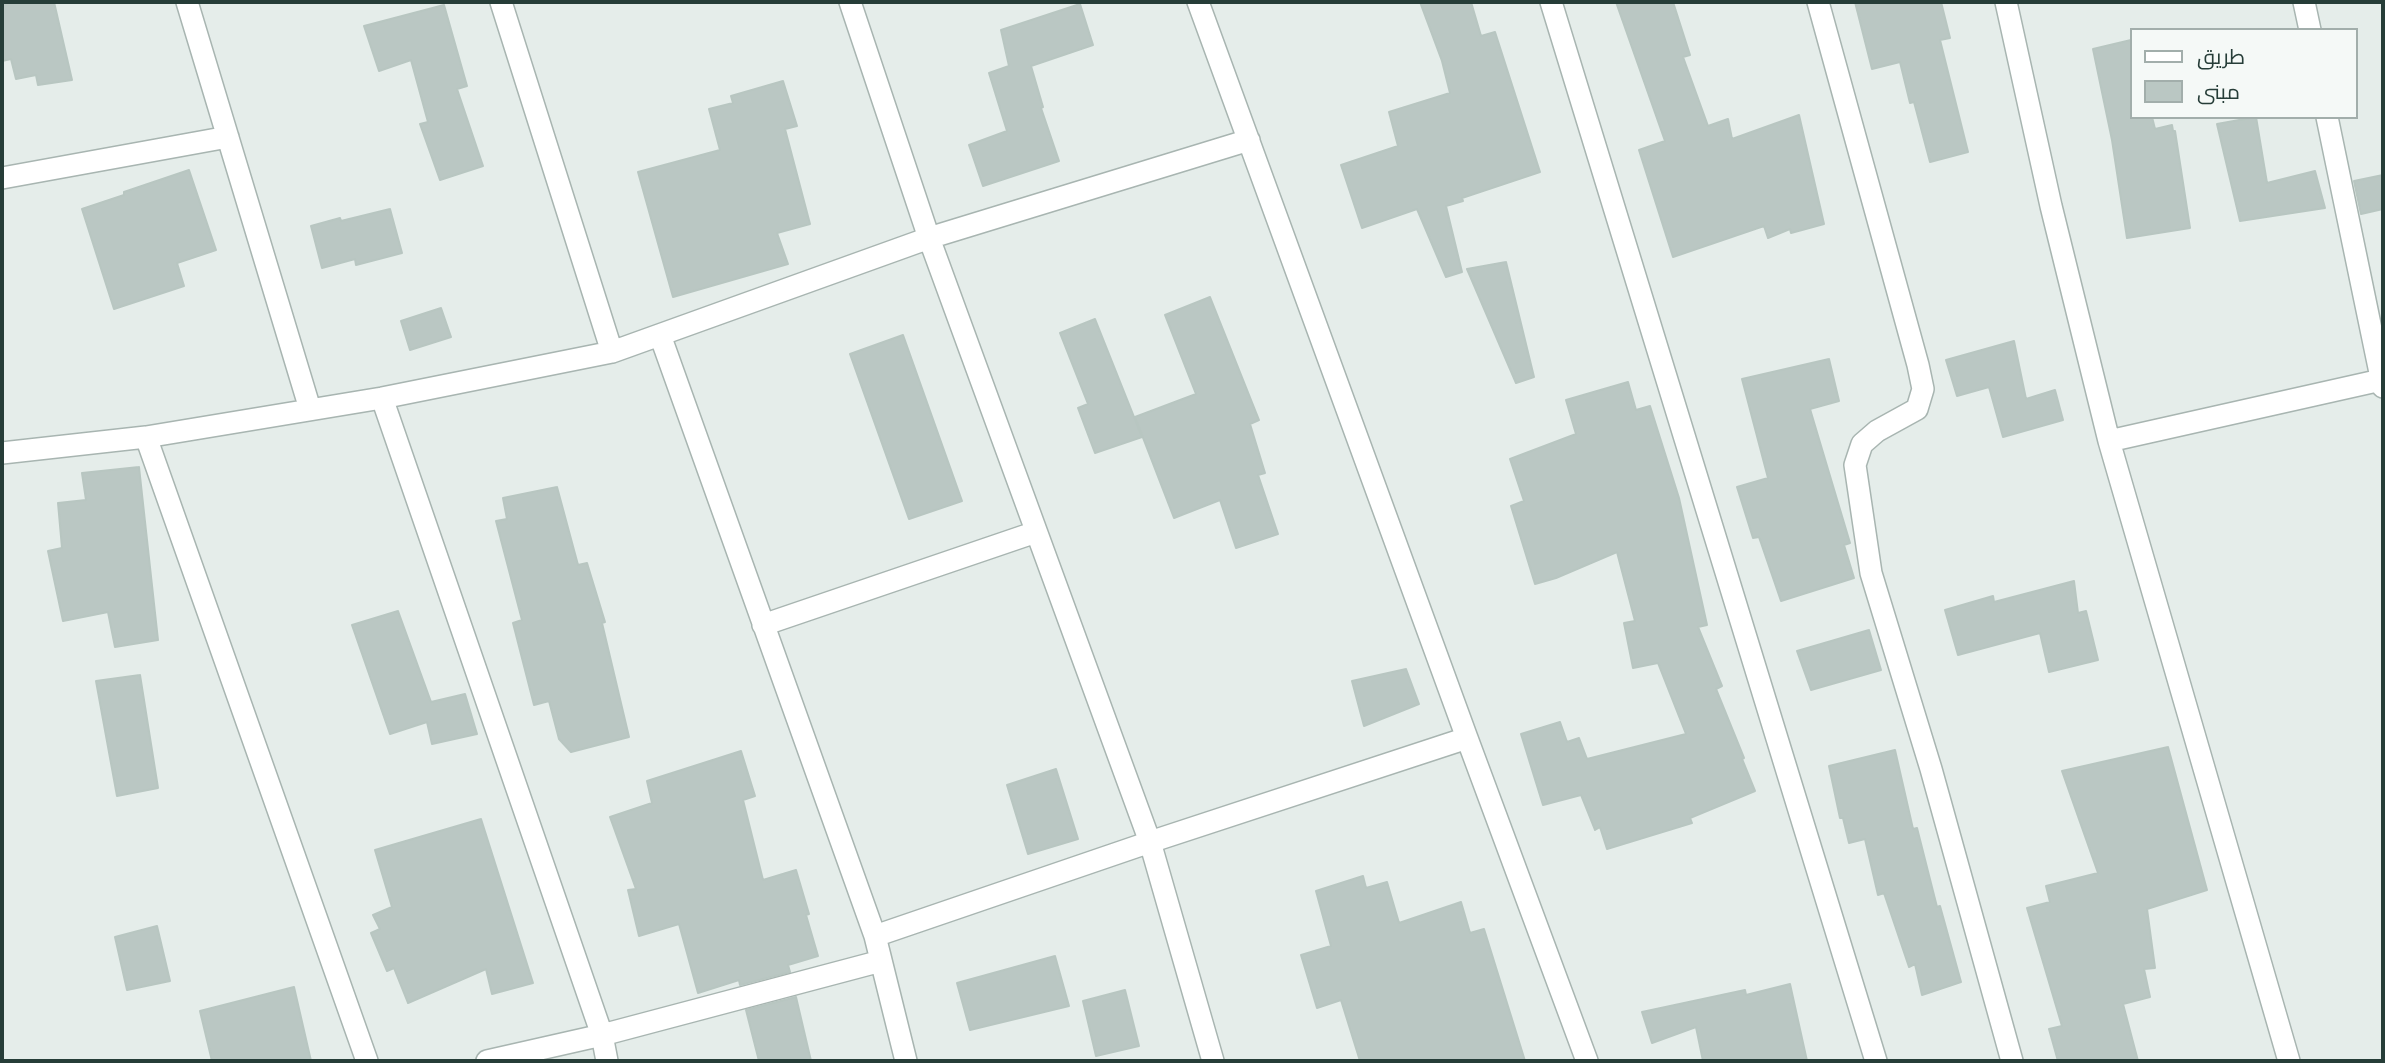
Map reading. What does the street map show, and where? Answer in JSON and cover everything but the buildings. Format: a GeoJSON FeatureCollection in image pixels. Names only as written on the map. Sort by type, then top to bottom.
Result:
{"type":"FeatureCollection","features":[{"type":"Feature","properties":{"kind":"street"},"geometry":{"type":"LineString","coordinates":[[187,2],[310,408]]}},
{"type":"Feature","properties":{"kind":"street"},"geometry":{"type":"LineString","coordinates":[[501,2],[612,352]]}},
{"type":"Feature","properties":{"kind":"street"},"geometry":{"type":"LineString","coordinates":[[850,2],[929,238],[1150,842],[1213,1061]]}},
{"type":"Feature","properties":{"kind":"street"},"geometry":{"type":"LineString","coordinates":[[1198,2],[1587,1061]]}},
{"type":"Feature","properties":{"kind":"street"},"geometry":{"type":"LineString","coordinates":[[1551,2],[1876,1061]]}},
{"type":"Feature","properties":{"kind":"street"},"geometry":{"type":"LineString","coordinates":[[1818,2],[1919,365],[1923,389],[1917,409],[1877,431],[1862,444],[1855,465],[1871,573],[1931,769],[2012,1061]]}},
{"type":"Feature","properties":{"kind":"street"},"geometry":{"type":"LineString","coordinates":[[2006,2],[2050,206],[2109,441],[2290,1061]]}},
{"type":"Feature","properties":{"kind":"street"},"geometry":{"type":"LineString","coordinates":[[2304,2],[2310,28]]}},
{"type":"Feature","properties":{"kind":"street"},"geometry":{"type":"LineString","coordinates":[[2109,441],[2382,384],[2328,119]]}},
{"type":"Feature","properties":{"kind":"street"},"geometry":{"type":"LineString","coordinates":[[2,178],[228,137]]}},
{"type":"Feature","properties":{"kind":"street"},"geometry":{"type":"LineString","coordinates":[[2,453],[146,437],[383,398],[612,352],[929,238],[1250,141]]}},
{"type":"Feature","properties":{"kind":"street"},"geometry":{"type":"LineString","coordinates":[[660,335],[875,936],[906,1061]]}},
{"type":"Feature","properties":{"kind":"street"},"geometry":{"type":"LineString","coordinates":[[383,398],[602,1035],[607,1061]]}},
{"type":"Feature","properties":{"kind":"street"},"geometry":{"type":"LineString","coordinates":[[146,437],[367,1061]]}},
{"type":"Feature","properties":{"kind":"street"},"geometry":{"type":"LineString","coordinates":[[763,625],[1037,532]]}},
{"type":"Feature","properties":{"kind":"street"},"geometry":{"type":"LineString","coordinates":[[875,936],[1467,738]]}},
{"type":"Feature","properties":{"kind":"street"},"geometry":{"type":"LineString","coordinates":[[487,1061],[602,1035],[881,961]]}}]}
